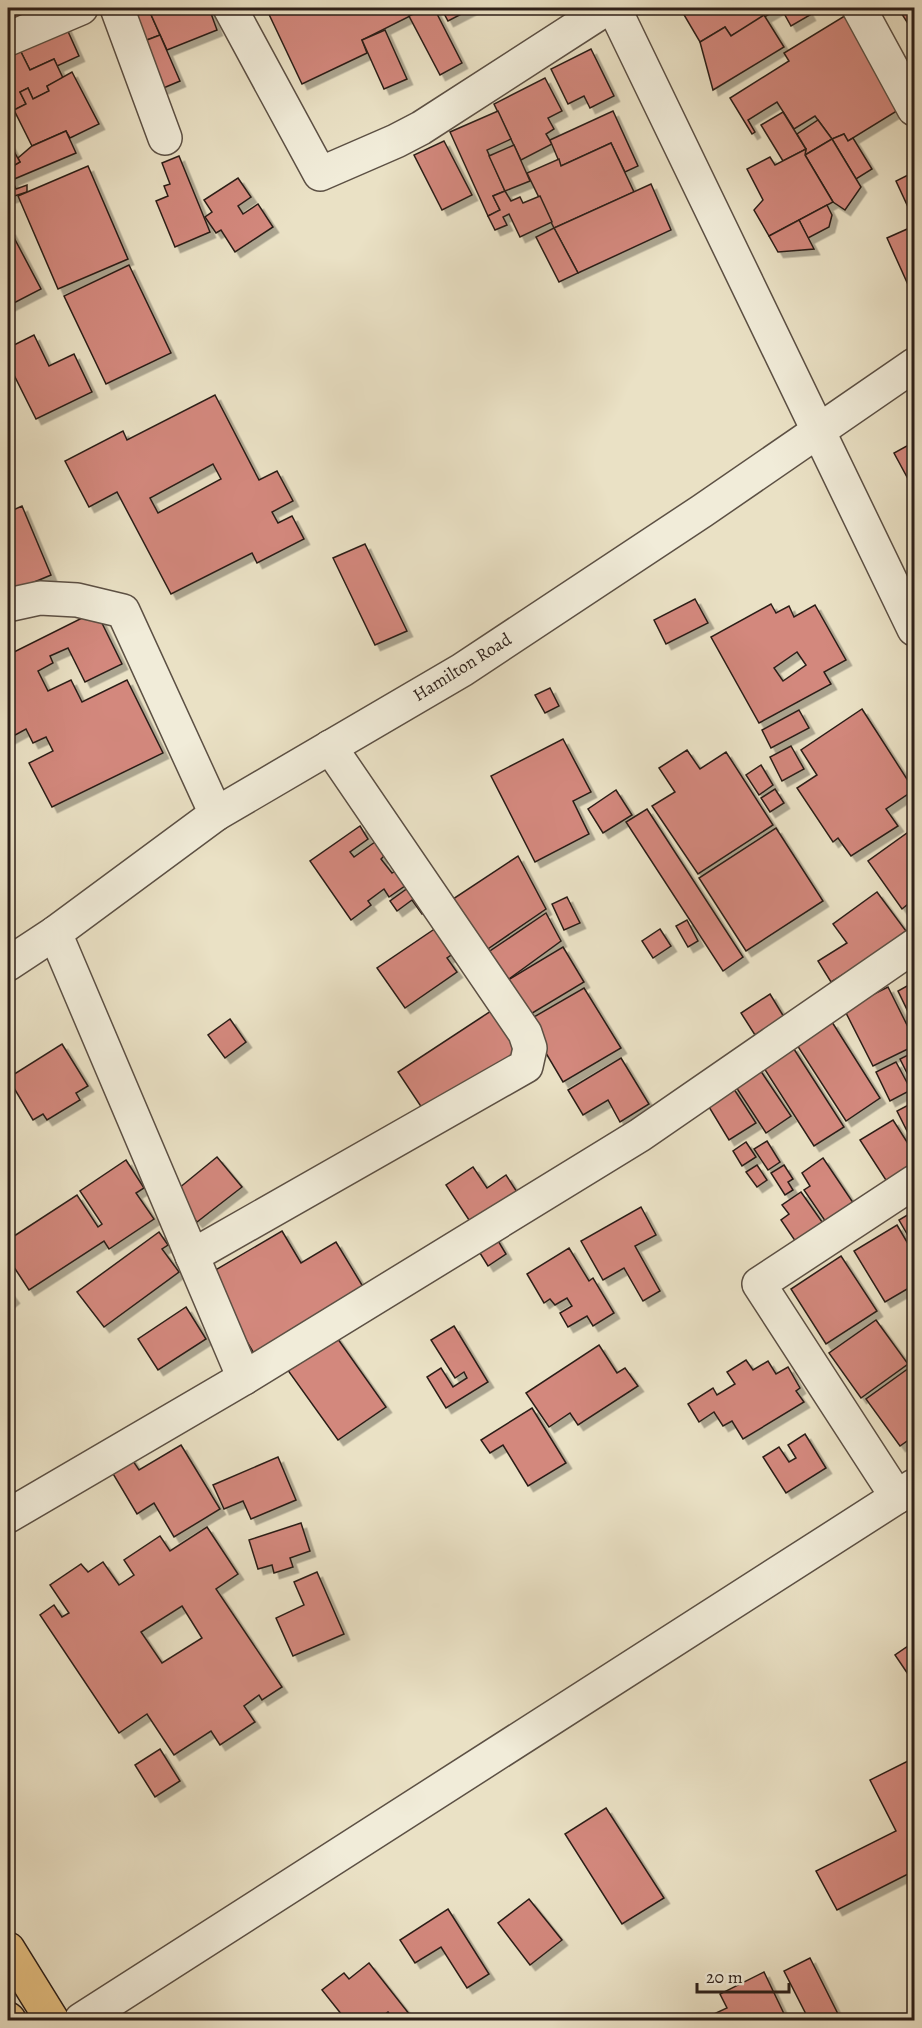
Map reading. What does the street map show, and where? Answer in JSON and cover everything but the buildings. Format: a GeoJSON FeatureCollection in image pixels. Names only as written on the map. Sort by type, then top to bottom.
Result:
{"type":"FeatureCollection","features":[{"type":"Feature","properties":{"kind":"main road"},"geometry":{"type":"LineString","coordinates":[[8,1949],[52,2020]]}},
{"type":"Feature","properties":{"kind":"street"},"geometry":{"type":"LineString","coordinates":[[8,39],[81,8]]}},
{"type":"Feature","properties":{"kind":"street"},"geometry":{"type":"LineString","coordinates":[[117,8],[165,138]]}},
{"type":"Feature","properties":{"kind":"street"},"geometry":{"type":"LineString","coordinates":[[231,8],[320,174],[421,128],[607,8]]}},
{"type":"Feature","properties":{"kind":"street"},"geometry":{"type":"LineString","coordinates":[[614,8],[915,629]]}},
{"type":"Feature","properties":{"kind":"street"},"geometry":{"type":"LineString","coordinates":[[859,8],[915,110]]}},
{"type":"Feature","properties":{"kind":"street","name":"Hamilton Road"},"geometry":{"type":"LineString","coordinates":[[8,964],[55,933],[216,814],[462,670],[702,511],[915,365]]}},
{"type":"Feature","properties":{"kind":"street"},"geometry":{"type":"LineString","coordinates":[[8,605],[40,598],[77,600],[123,611],[216,814]]}},
{"type":"Feature","properties":{"kind":"street"},"geometry":{"type":"LineString","coordinates":[[192,1256],[526,1066],[530,1048],[525,1033],[330,747]]}},
{"type":"Feature","properties":{"kind":"street"},"geometry":{"type":"LineString","coordinates":[[55,933],[244,1378]]}},
{"type":"Feature","properties":{"kind":"street"},"geometry":{"type":"LineString","coordinates":[[8,1516],[244,1378],[640,1135],[915,946]]}},
{"type":"Feature","properties":{"kind":"street"},"geometry":{"type":"LineString","coordinates":[[81,2020],[906,1491],[759,1284],[915,1182]]}}]}
